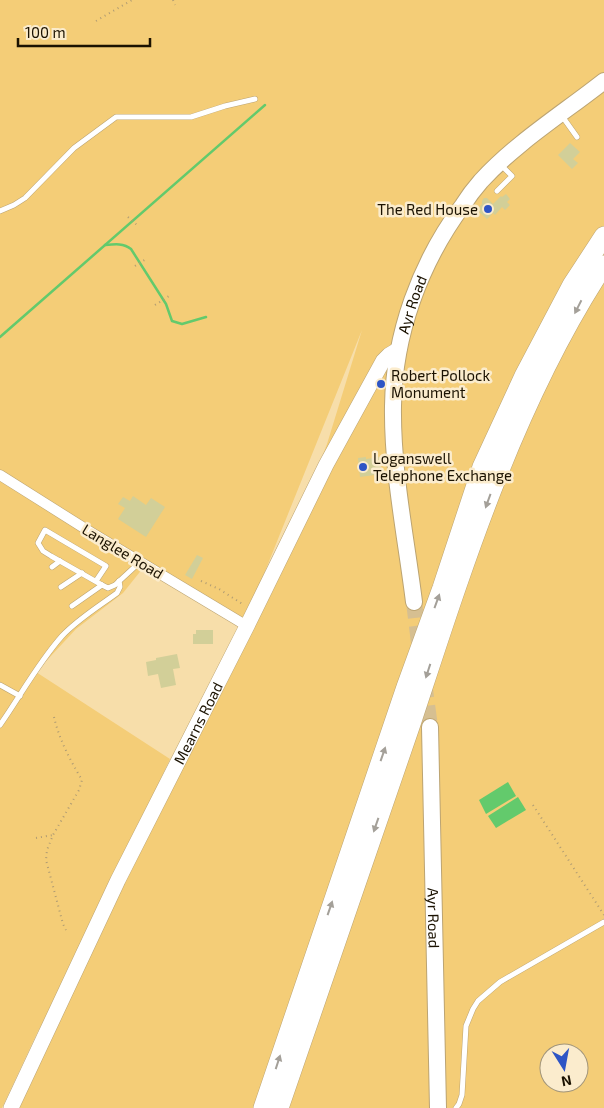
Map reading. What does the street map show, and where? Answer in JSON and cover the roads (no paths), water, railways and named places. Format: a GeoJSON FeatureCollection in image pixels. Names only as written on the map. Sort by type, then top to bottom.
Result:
{"type":"FeatureCollection","features":[{"type":"Feature","properties":{"kind":"highway"},"geometry":{"type":"LineString","coordinates":[[263,1108],[482,467],[524,376],[572,285],[604,236]]}},
{"type":"Feature","properties":{"kind":"highway"},"geometry":{"type":"LineString","coordinates":[[279,1108],[442,628],[496,478],[538,386],[584,295],[604,265]]}},
{"type":"Feature","properties":{"kind":"main road","name":"Ayr Road"},"geometry":{"type":"LineString","coordinates":[[414,602],[398,481],[393,406],[399,349],[406,316],[422,272],[443,234],[480,182],[513,150],[604,81]]}},
{"type":"Feature","properties":{"kind":"main road","name":"Ayr Road"},"geometry":{"type":"LineString","coordinates":[[430,727],[438,1108]]}},
{"type":"Feature","properties":{"kind":"street","name":"Mearns Road"},"geometry":{"type":"LineString","coordinates":[[11,1108],[118,880],[247,626],[326,465],[383,361],[399,349]]}},
{"type":"Feature","properties":{"kind":"street","name":"Langlee Road"},"geometry":{"type":"LineString","coordinates":[[0,475],[247,626]]}},
{"type":"Feature","properties":{"kind":"lane"},"geometry":{"type":"LineString","coordinates":[[0,211],[25,198],[74,148],[116,117],[191,117],[225,106],[256,99]]}},
{"type":"Feature","properties":{"kind":"lane"},"geometry":{"type":"LineString","coordinates":[[560,114],[577,136]]}},
{"type":"Feature","properties":{"kind":"lane"},"geometry":{"type":"LineString","coordinates":[[497,191],[512,176],[499,163]]}},
{"type":"Feature","properties":{"kind":"lane"},"geometry":{"type":"LineString","coordinates":[[96,581],[106,566],[46,530],[38,543],[44,551],[108,588],[115,585],[140,561]]}},
{"type":"Feature","properties":{"kind":"lane"},"geometry":{"type":"LineString","coordinates":[[52,567],[60,561]]}},
{"type":"Feature","properties":{"kind":"lane"},"geometry":{"type":"LineString","coordinates":[[61,587],[82,573]]}},
{"type":"Feature","properties":{"kind":"lane"},"geometry":{"type":"LineString","coordinates":[[0,725],[39,664],[63,635],[117,593],[120,587],[119,581]]}},
{"type":"Feature","properties":{"kind":"lane"},"geometry":{"type":"LineString","coordinates":[[72,606],[102,585]]}},
{"type":"Feature","properties":{"kind":"lane"},"geometry":{"type":"LineString","coordinates":[[0,684],[20,696]]}},
{"type":"Feature","properties":{"kind":"lane"},"geometry":{"type":"LineString","coordinates":[[456,1108],[462,1095],[466,1026],[472,1009],[478,1001],[500,982],[604,922]]}},
{"type":"Feature","properties":{"kind":"waterway"},"geometry":{"type":"LineString","coordinates":[[0,337],[265,105]]}},
{"type":"Feature","properties":{"kind":"waterway"},"geometry":{"type":"LineString","coordinates":[[105,245],[116,244],[131,249],[166,304],[172,321],[182,324],[206,317]]}},
{"type":"Feature","properties":{"kind":"tunnel"},"geometry":{"type":"LineString","coordinates":[[414,602],[420,651]]}},
{"type":"Feature","properties":{"kind":"tunnel"},"geometry":{"type":"LineString","coordinates":[[424,682],[430,727]]}},
{"type":"Feature","properties":{"kind":"place","name":"The Red House"},"geometry":{"type":"Point","coordinates":[488,209]}},
{"type":"Feature","properties":{"kind":"place","name":"Robert Pollock Monument"},"geometry":{"type":"Point","coordinates":[381,384]}},
{"type":"Feature","properties":{"kind":"place","name":"Loganswell Telephone Exchange"},"geometry":{"type":"Point","coordinates":[363,467]}}]}
